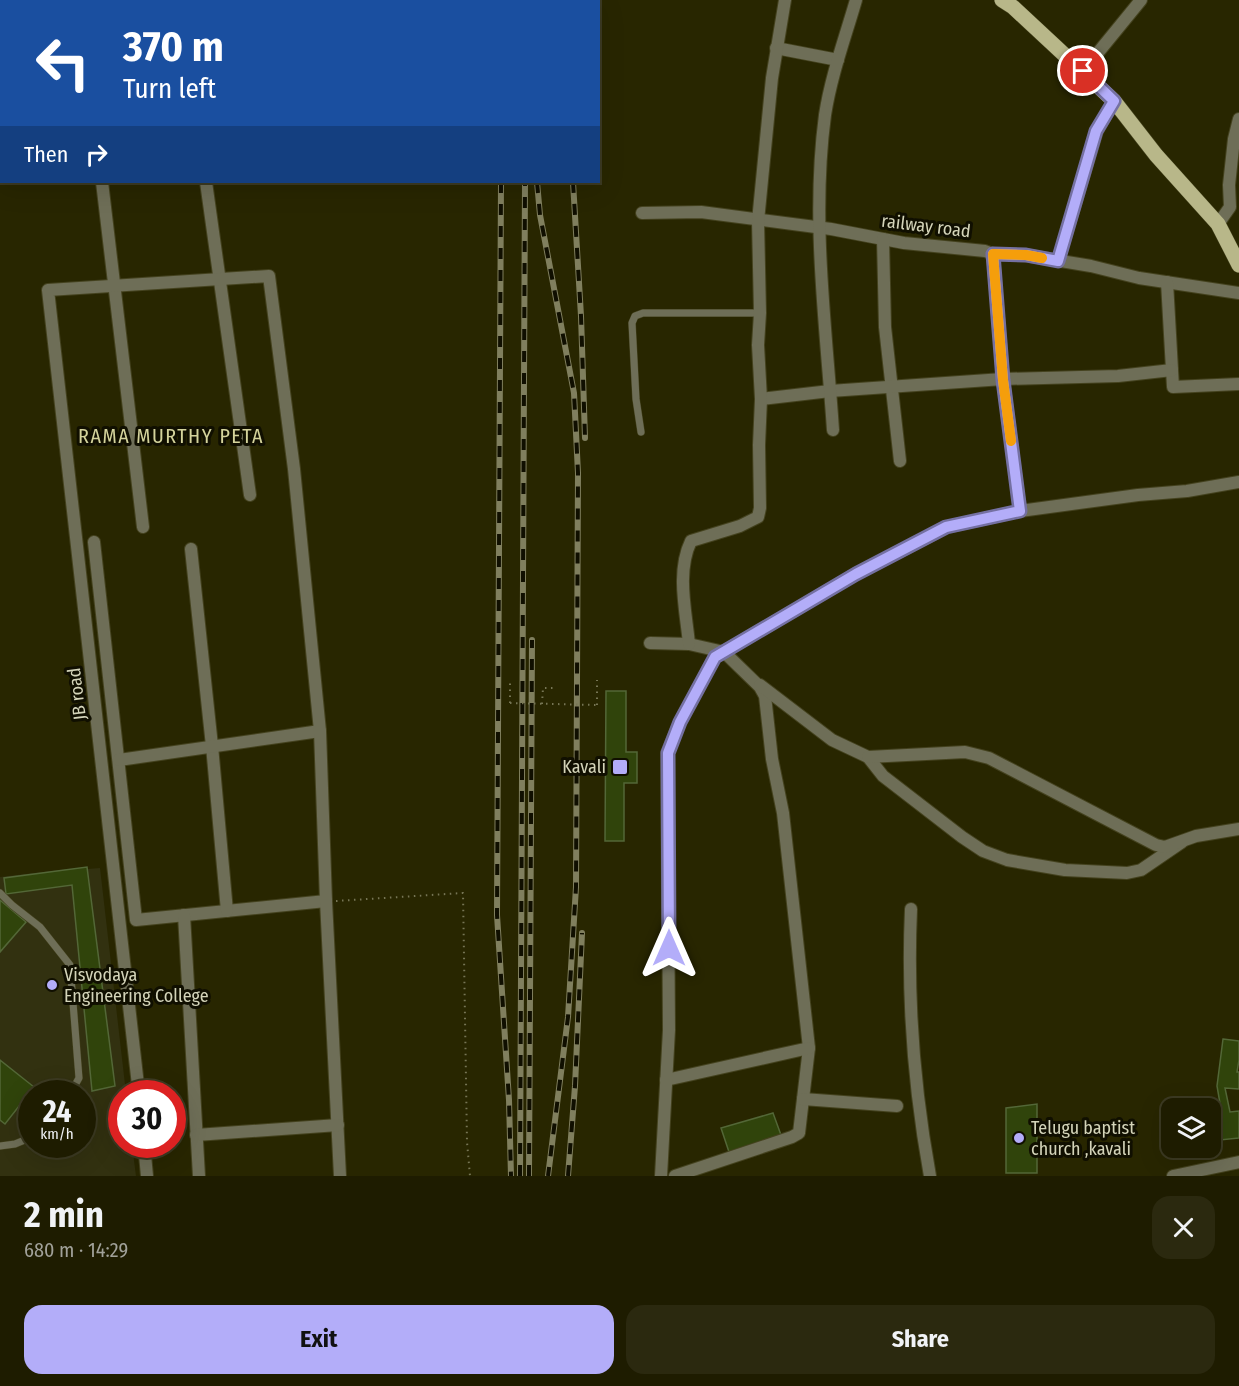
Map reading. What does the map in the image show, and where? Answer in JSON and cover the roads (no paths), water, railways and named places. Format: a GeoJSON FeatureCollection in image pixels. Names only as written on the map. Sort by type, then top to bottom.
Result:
{"type":"FeatureCollection","features":[{"type":"Feature","properties":{"kind":"main road"},"geometry":{"type":"LineString","coordinates":[[1002,0],[1013,7],[1114,101],[1156,155],[1218,224],[1239,265]]}},
{"type":"Feature","properties":{"kind":"street"},"geometry":{"type":"LineString","coordinates":[[689,644],[683,581],[686,552],[691,541],[740,526],[758,517],[760,508],[758,221],[776,48],[785,0]]}},
{"type":"Feature","properties":{"kind":"street"},"geometry":{"type":"LineString","coordinates":[[833,430],[819,228],[821,154],[831,81],[856,0]]}},
{"type":"Feature","properties":{"kind":"street"},"geometry":{"type":"LineString","coordinates":[[1083,71],[1141,0]]}},
{"type":"Feature","properties":{"kind":"street"},"geometry":{"type":"LineString","coordinates":[[776,48],[838,60]]}},
{"type":"Feature","properties":{"kind":"street"},"geometry":{"type":"LineString","coordinates":[[1058,261],[1096,131],[1114,101]]}},
{"type":"Feature","properties":{"kind":"street"},"geometry":{"type":"LineString","coordinates":[[1218,224],[1230,207],[1229,185],[1238,121]]}},
{"type":"Feature","properties":{"kind":"street"},"geometry":{"type":"LineString","coordinates":[[102,183],[143,527]]}},
{"type":"Feature","properties":{"kind":"street"},"geometry":{"type":"LineString","coordinates":[[206,183],[250,495]]}},
{"type":"Feature","properties":{"kind":"street","name":"railway road"},"geometry":{"type":"LineString","coordinates":[[642,213],[701,212],[819,228],[904,243],[985,251],[993,254],[1026,255],[1167,282],[1239,293]]}},
{"type":"Feature","properties":{"kind":"street"},"geometry":{"type":"LineString","coordinates":[[883,239],[885,327],[900,461]]}},
{"type":"Feature","properties":{"kind":"street"},"geometry":{"type":"LineString","coordinates":[[993,254],[1003,380],[1020,511]]}},
{"type":"Feature","properties":{"kind":"street"},"geometry":{"type":"LineString","coordinates":[[114,285],[269,276],[294,469],[320,731],[340,1176]]}},
{"type":"Feature","properties":{"kind":"street"},"geometry":{"type":"LineString","coordinates":[[1167,282],[1173,387],[1239,384]]}},
{"type":"Feature","properties":{"kind":"street","name":"JB road"},"geometry":{"type":"LineString","coordinates":[[114,285],[48,290],[137,1080]]}},
{"type":"Feature","properties":{"kind":"street"},"geometry":{"type":"LineString","coordinates":[[761,399],[830,391],[1003,380],[1118,376],[1172,370]]}},
{"type":"Feature","properties":{"kind":"street"},"geometry":{"type":"LineString","coordinates":[[661,1176],[669,1030],[668,753],[680,722],[715,657],[856,574],[946,527],[1020,511],[1138,495],[1187,491],[1239,482]]}},
{"type":"Feature","properties":{"kind":"street"},"geometry":{"type":"LineString","coordinates":[[94,542],[136,920],[326,901]]}},
{"type":"Feature","properties":{"kind":"street"},"geometry":{"type":"LineString","coordinates":[[191,549],[227,911]]}},
{"type":"Feature","properties":{"kind":"street"},"geometry":{"type":"LineString","coordinates":[[650,643],[689,644],[724,652],[760,687],[765,696],[772,759],[783,813],[809,1048],[799,1133],[675,1176]]}},
{"type":"Feature","properties":{"kind":"street"},"geometry":{"type":"LineString","coordinates":[[750,677],[832,740],[868,757],[883,776],[933,817],[983,851],[1007,860],[1065,870],[1127,873],[1141,870],[1182,842]]}},
{"type":"Feature","properties":{"kind":"street"},"geometry":{"type":"LineString","coordinates":[[119,760],[320,731]]}},
{"type":"Feature","properties":{"kind":"street"},"geometry":{"type":"LineString","coordinates":[[868,757],[965,752],[989,758],[1156,845],[1165,847],[1196,836],[1239,829]]}},
{"type":"Feature","properties":{"kind":"street"},"geometry":{"type":"LineString","coordinates":[[912,909],[909,962],[914,1052],[920,1118],[930,1176]]}},
{"type":"Feature","properties":{"kind":"street"},"geometry":{"type":"LineString","coordinates":[[184,915],[199,1176]]}},
{"type":"Feature","properties":{"kind":"street"},"geometry":{"type":"LineString","coordinates":[[666,1080],[809,1048]]}},
{"type":"Feature","properties":{"kind":"street"},"geometry":{"type":"LineString","coordinates":[[803,1099],[897,1106]]}},
{"type":"Feature","properties":{"kind":"street"},"geometry":{"type":"LineString","coordinates":[[196,1135],[338,1125]]}},
{"type":"Feature","properties":{"kind":"street"},"geometry":{"type":"LineString","coordinates":[[145,1158],[147,1176]]}},
{"type":"Feature","properties":{"kind":"street"},"geometry":{"type":"LineString","coordinates":[[1173,1176],[1239,1162]]}},
{"type":"Feature","properties":{"kind":"lane"},"geometry":{"type":"LineString","coordinates":[[641,432],[636,399],[632,323],[635,316],[643,313],[760,313]]}},
{"type":"Feature","properties":{"kind":"lane"},"geometry":{"type":"LineString","coordinates":[[0,893],[40,927],[70,965],[78,1080]]}},
{"type":"Feature","properties":{"kind":"lane"},"geometry":{"type":"LineString","coordinates":[[0,1146],[18,1143]]}},
{"type":"Feature","properties":{"kind":"railway"},"geometry":{"type":"LineString","coordinates":[[501,183],[497,915],[509,1100],[511,1176]]}},
{"type":"Feature","properties":{"kind":"railway"},"geometry":{"type":"LineString","coordinates":[[520,1176],[525,183]]}},
{"type":"Feature","properties":{"kind":"railway"},"geometry":{"type":"LineString","coordinates":[[537,183],[540,215],[574,393],[578,473],[576,887],[568,1017],[548,1176]]}},
{"type":"Feature","properties":{"kind":"railway"},"geometry":{"type":"LineString","coordinates":[[573,183],[585,438]]}},
{"type":"Feature","properties":{"kind":"railway"},"geometry":{"type":"LineString","coordinates":[[529,1176],[532,640]]}},
{"type":"Feature","properties":{"kind":"railway"},"geometry":{"type":"LineString","coordinates":[[568,1176],[575,1086],[582,933]]}},
{"type":"Feature","properties":{"kind":"place","name":"Kavali"},"geometry":{"type":"Point","coordinates":[620,767]}},
{"type":"Feature","properties":{"kind":"place","name":"Visvodaya Engineering College"},"geometry":{"type":"Point","coordinates":[52,985]}},
{"type":"Feature","properties":{"kind":"place","name":"Telugu baptist church ,kavali"},"geometry":{"type":"Point","coordinates":[1019,1138]}},
{"type":"Feature","properties":{"kind":"district","name":"RAMA MURTHY PETA"},"geometry":{"type":"Point","coordinates":[171,436]}}]}
